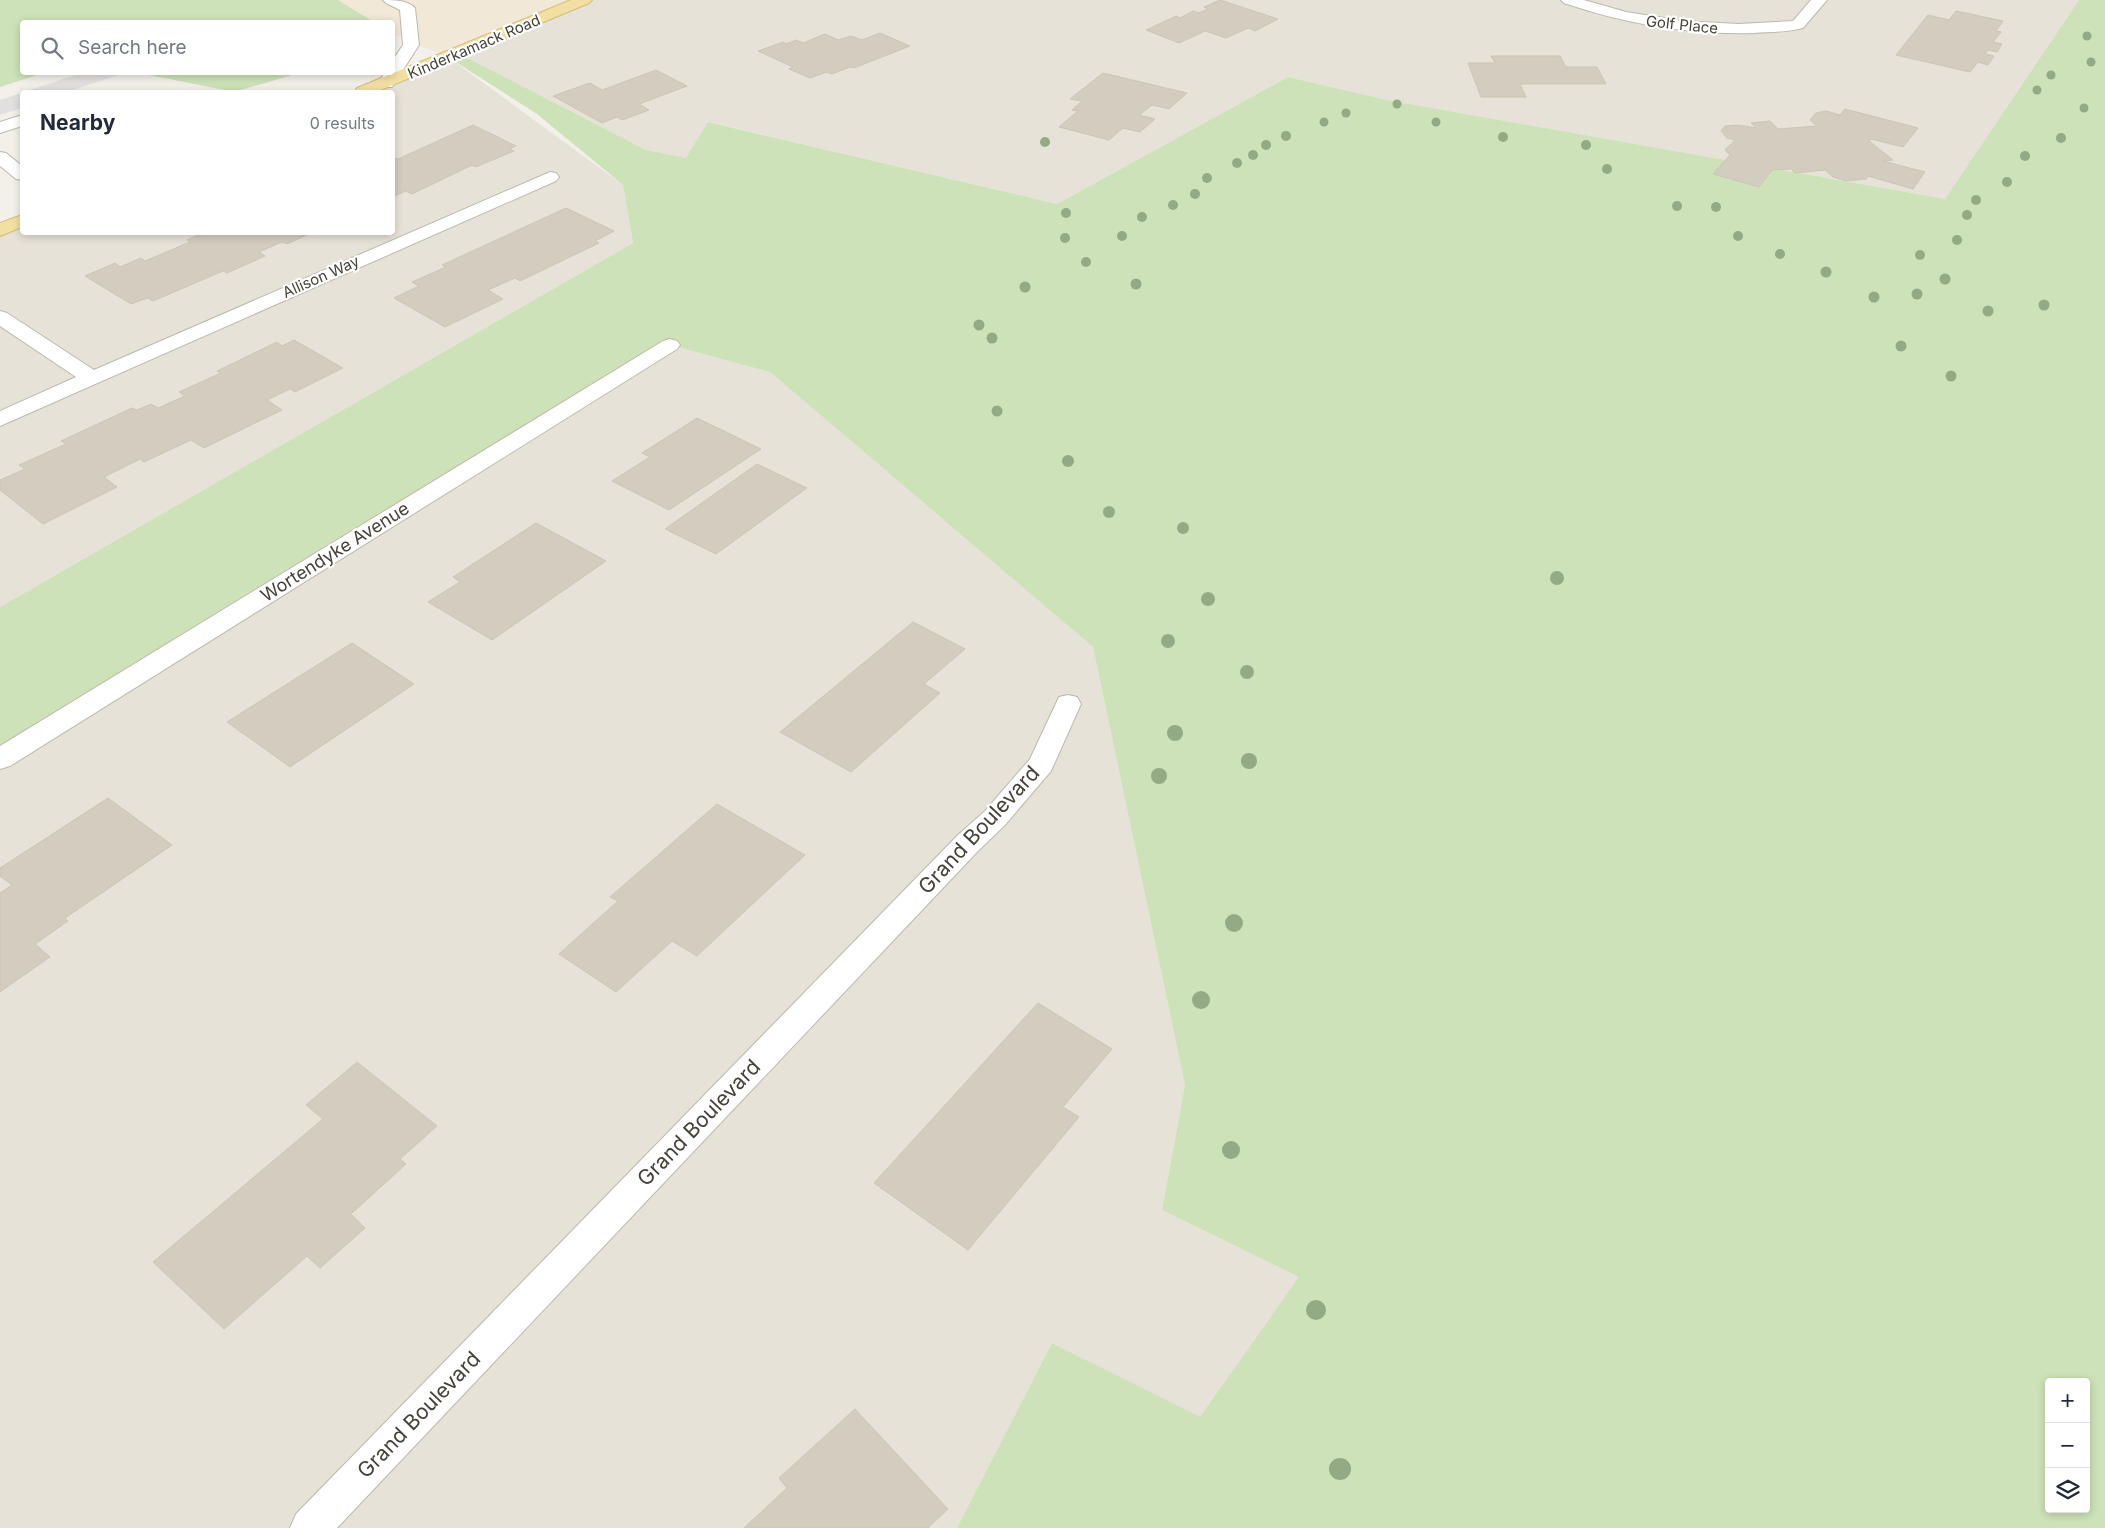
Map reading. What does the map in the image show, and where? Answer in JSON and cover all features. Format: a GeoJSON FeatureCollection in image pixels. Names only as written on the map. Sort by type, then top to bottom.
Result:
{"type":"FeatureCollection","features":[{"type":"Feature","properties":{"kind":"main road","name":"Kinderkamack Road"},"geometry":{"type":"LineString","coordinates":[[369,90],[584,0]]}},
{"type":"Feature","properties":{"kind":"main road"},"geometry":{"type":"LineString","coordinates":[[0,230],[20,222]]}},
{"type":"Feature","properties":{"kind":"street"},"geometry":{"type":"LineString","coordinates":[[391,0],[407,8],[411,45],[395,70]]}},
{"type":"Feature","properties":{"kind":"street","name":"Golf Place"},"geometry":{"type":"LineString","coordinates":[[1569,0],[1604,12],[1641,21],[1677,27],[1714,30],[1756,30],[1798,26],[1819,0]]}},
{"type":"Feature","properties":{"kind":"street"},"geometry":{"type":"LineString","coordinates":[[386,84],[392,75]]}},
{"type":"Feature","properties":{"kind":"street"},"geometry":{"type":"LineString","coordinates":[[0,128],[20,121]]}},
{"type":"Feature","properties":{"kind":"street"},"geometry":{"type":"LineString","coordinates":[[0,157],[20,173]]}},
{"type":"Feature","properties":{"kind":"street","name":"Allison Way"},"geometry":{"type":"LineString","coordinates":[[0,419],[550,177]]}},
{"type":"Feature","properties":{"kind":"street"},"geometry":{"type":"LineString","coordinates":[[0,317],[92,378]]}},
{"type":"Feature","properties":{"kind":"street","name":"Wortendyke Avenue"},"geometry":{"type":"LineString","coordinates":[[0,759],[670,345]]}},
{"type":"Feature","properties":{"kind":"street","name":"Grand Boulevard"},"geometry":{"type":"LineString","coordinates":[[310,1528],[968,843],[995,818],[1041,764],[1068,704]]}},
{"type":"Feature","properties":{"kind":"shaded area"},"geometry":{"type":"Polygon","coordinates":[[[338,0],[584,0],[448,57],[395,35],[395,20],[371,20],[338,0]]]}},
{"type":"Feature","properties":{"kind":"shaded area"},"geometry":{"type":"Polygon","coordinates":[[[584,0],[2079,0],[1945,199],[1387,100],[1288,77],[1057,204],[709,122],[686,158],[646,150],[458,53],[584,0]]]}},
{"type":"Feature","properties":{"kind":"shaded area"},"geometry":{"type":"Polygon","coordinates":[[[448,57],[623,185],[633,243],[0,607],[0,230],[20,222],[20,235],[395,235],[395,90],[368,90],[448,57]]]}},
{"type":"Feature","properties":{"kind":"shaded area"},"geometry":{"type":"Polygon","coordinates":[[[75,75],[118,75],[73,90],[30,90],[75,75]]]}},
{"type":"Feature","properties":{"kind":"shaded area"},"geometry":{"type":"Polygon","coordinates":[[[20,94],[20,109],[0,115],[0,100],[20,94]]]}},
{"type":"Feature","properties":{"kind":"shaded area"},"geometry":{"type":"Polygon","coordinates":[[[670,345],[770,372],[1093,647],[1185,1085],[1162,1210],[1300,1277],[1200,1418],[1052,1343],[957,1528],[0,1528],[0,759],[670,345]]]}},
{"type":"Feature","properties":{"kind":"green space"},"geometry":{"type":"Polygon","coordinates":[[[0,0],[338,0],[371,20],[20,20],[20,75],[37,75],[0,87],[0,0]]]}},
{"type":"Feature","properties":{"kind":"green space"},"geometry":{"type":"Polygon","coordinates":[[[2079,0],[2105,0],[2105,1528],[957,1528],[1052,1343],[1200,1417],[1299,1277],[1162,1210],[1185,1085],[1093,647],[770,372],[670,345],[0,759],[0,607],[633,243],[623,185],[537,114],[448,57],[458,53],[646,150],[686,158],[708,122],[1057,204],[1288,77],[1387,100],[1945,199],[2079,0]]]}},
{"type":"Feature","properties":{"kind":"green space"},"geometry":{"type":"Polygon","coordinates":[[[149,75],[292,75],[241,90],[224,90],[149,75]]]}},
{"type":"Feature","properties":{"kind":"building"},"geometry":{"type":"Polygon","coordinates":[[[1220,0],[1278,19],[1255,31],[1248,28],[1226,38],[1205,31],[1179,43],[1146,30],[1176,16],[1180,18],[1193,11],[1198,13],[1208,9],[1204,7],[1220,0]]]}},
{"type":"Feature","properties":{"kind":"building"},"geometry":{"type":"Polygon","coordinates":[[[1956,11],[2003,21],[1996,31],[2001,32],[1993,42],[2002,44],[1997,52],[1988,50],[1985,54],[1994,56],[1988,65],[1978,62],[1970,72],[1896,55],[1928,15],[1949,20],[1956,11]]]}},
{"type":"Feature","properties":{"kind":"building"},"geometry":{"type":"Polygon","coordinates":[[[880,33],[910,46],[854,68],[850,67],[832,74],[827,72],[810,78],[789,69],[793,67],[758,51],[783,42],[786,44],[796,40],[803,43],[825,34],[838,40],[851,36],[862,40],[880,33]]]}},
{"type":"Feature","properties":{"kind":"building"},"geometry":{"type":"Polygon","coordinates":[[[1491,56],[1560,56],[1566,67],[1597,67],[1606,84],[1520,84],[1526,97],[1481,97],[1468,63],[1495,63],[1491,56]]]}},
{"type":"Feature","properties":{"kind":"building"},"geometry":{"type":"Polygon","coordinates":[[[656,70],[687,86],[639,104],[649,110],[622,120],[617,117],[602,123],[553,96],[590,83],[602,90],[656,70]]]}},
{"type":"Feature","properties":{"kind":"building"},"geometry":{"type":"Polygon","coordinates":[[[1103,73],[1187,93],[1169,109],[1152,105],[1139,115],[1155,119],[1140,132],[1123,128],[1109,140],[1059,127],[1078,111],[1072,110],[1082,101],[1070,99],[1103,73]]]}},
{"type":"Feature","properties":{"kind":"building"},"geometry":{"type":"Polygon","coordinates":[[[1845,109],[1918,128],[1903,147],[1871,139],[1869,141],[1893,160],[1883,161],[1925,172],[1913,189],[1868,176],[1866,179],[1846,181],[1833,177],[1825,170],[1795,173],[1791,169],[1772,170],[1759,187],[1713,174],[1730,155],[1725,150],[1735,140],[1727,138],[1721,131],[1725,126],[1738,125],[1756,128],[1751,123],[1770,121],[1778,129],[1817,126],[1810,120],[1816,113],[1826,111],[1840,115],[1845,109]]]}},
{"type":"Feature","properties":{"kind":"building"},"geometry":{"type":"Polygon","coordinates":[[[473,125],[516,146],[509,149],[514,151],[476,167],[472,165],[412,194],[406,191],[395,196],[395,158],[398,159],[473,125]]]}},
{"type":"Feature","properties":{"kind":"building"},"geometry":{"type":"Polygon","coordinates":[[[566,208],[614,231],[595,241],[599,243],[520,281],[515,278],[488,290],[503,299],[445,327],[394,298],[419,286],[412,282],[446,267],[442,265],[566,208]]]}},
{"type":"Feature","properties":{"kind":"building"},"geometry":{"type":"Polygon","coordinates":[[[198,235],[306,235],[287,244],[282,242],[259,252],[265,256],[227,273],[223,271],[153,301],[147,298],[131,304],[85,276],[115,263],[120,267],[141,258],[145,261],[190,242],[187,240],[198,235]]]}},
{"type":"Feature","properties":{"kind":"building"},"geometry":{"type":"Polygon","coordinates":[[[294,340],[343,368],[295,392],[290,389],[267,400],[282,410],[204,448],[191,440],[144,462],[140,459],[104,477],[117,487],[43,524],[0,490],[0,480],[25,469],[19,465],[66,444],[61,441],[132,408],[137,410],[151,404],[158,408],[185,396],[179,392],[221,373],[217,371],[277,342],[282,346],[294,340]]]}},
{"type":"Feature","properties":{"kind":"building"},"geometry":{"type":"Polygon","coordinates":[[[697,418],[761,449],[669,510],[612,481],[650,457],[642,453],[697,418]]]}},
{"type":"Feature","properties":{"kind":"building"},"geometry":{"type":"Polygon","coordinates":[[[757,464],[807,488],[716,554],[665,529],[757,464]]]}},
{"type":"Feature","properties":{"kind":"building"},"geometry":{"type":"Polygon","coordinates":[[[536,523],[606,561],[492,640],[428,602],[460,582],[453,577],[536,523]]]}},
{"type":"Feature","properties":{"kind":"building"},"geometry":{"type":"Polygon","coordinates":[[[913,622],[965,649],[924,684],[940,693],[851,772],[780,732],[913,622]]]}},
{"type":"Feature","properties":{"kind":"building"},"geometry":{"type":"Polygon","coordinates":[[[352,643],[414,684],[290,767],[227,722],[352,643]]]}},
{"type":"Feature","properties":{"kind":"building"},"geometry":{"type":"Polygon","coordinates":[[[108,798],[172,845],[65,918],[68,921],[35,944],[50,957],[0,992],[0,893],[12,885],[0,876],[0,868],[108,798]]]}},
{"type":"Feature","properties":{"kind":"building"},"geometry":{"type":"Polygon","coordinates":[[[717,804],[805,855],[697,956],[672,941],[616,992],[559,954],[618,901],[610,897],[717,804]]]}},
{"type":"Feature","properties":{"kind":"building"},"geometry":{"type":"Polygon","coordinates":[[[1038,1003],[1112,1049],[1063,1107],[1079,1117],[968,1250],[874,1183],[1038,1003]]]}},
{"type":"Feature","properties":{"kind":"building"},"geometry":{"type":"Polygon","coordinates":[[[357,1062],[437,1126],[400,1159],[406,1164],[351,1214],[365,1228],[320,1268],[307,1256],[224,1329],[153,1262],[323,1119],[306,1105],[357,1062]]]}},
{"type":"Feature","properties":{"kind":"building"},"geometry":{"type":"Polygon","coordinates":[[[855,1409],[948,1509],[928,1528],[744,1528],[787,1488],[779,1478],[855,1409]]]}}]}
